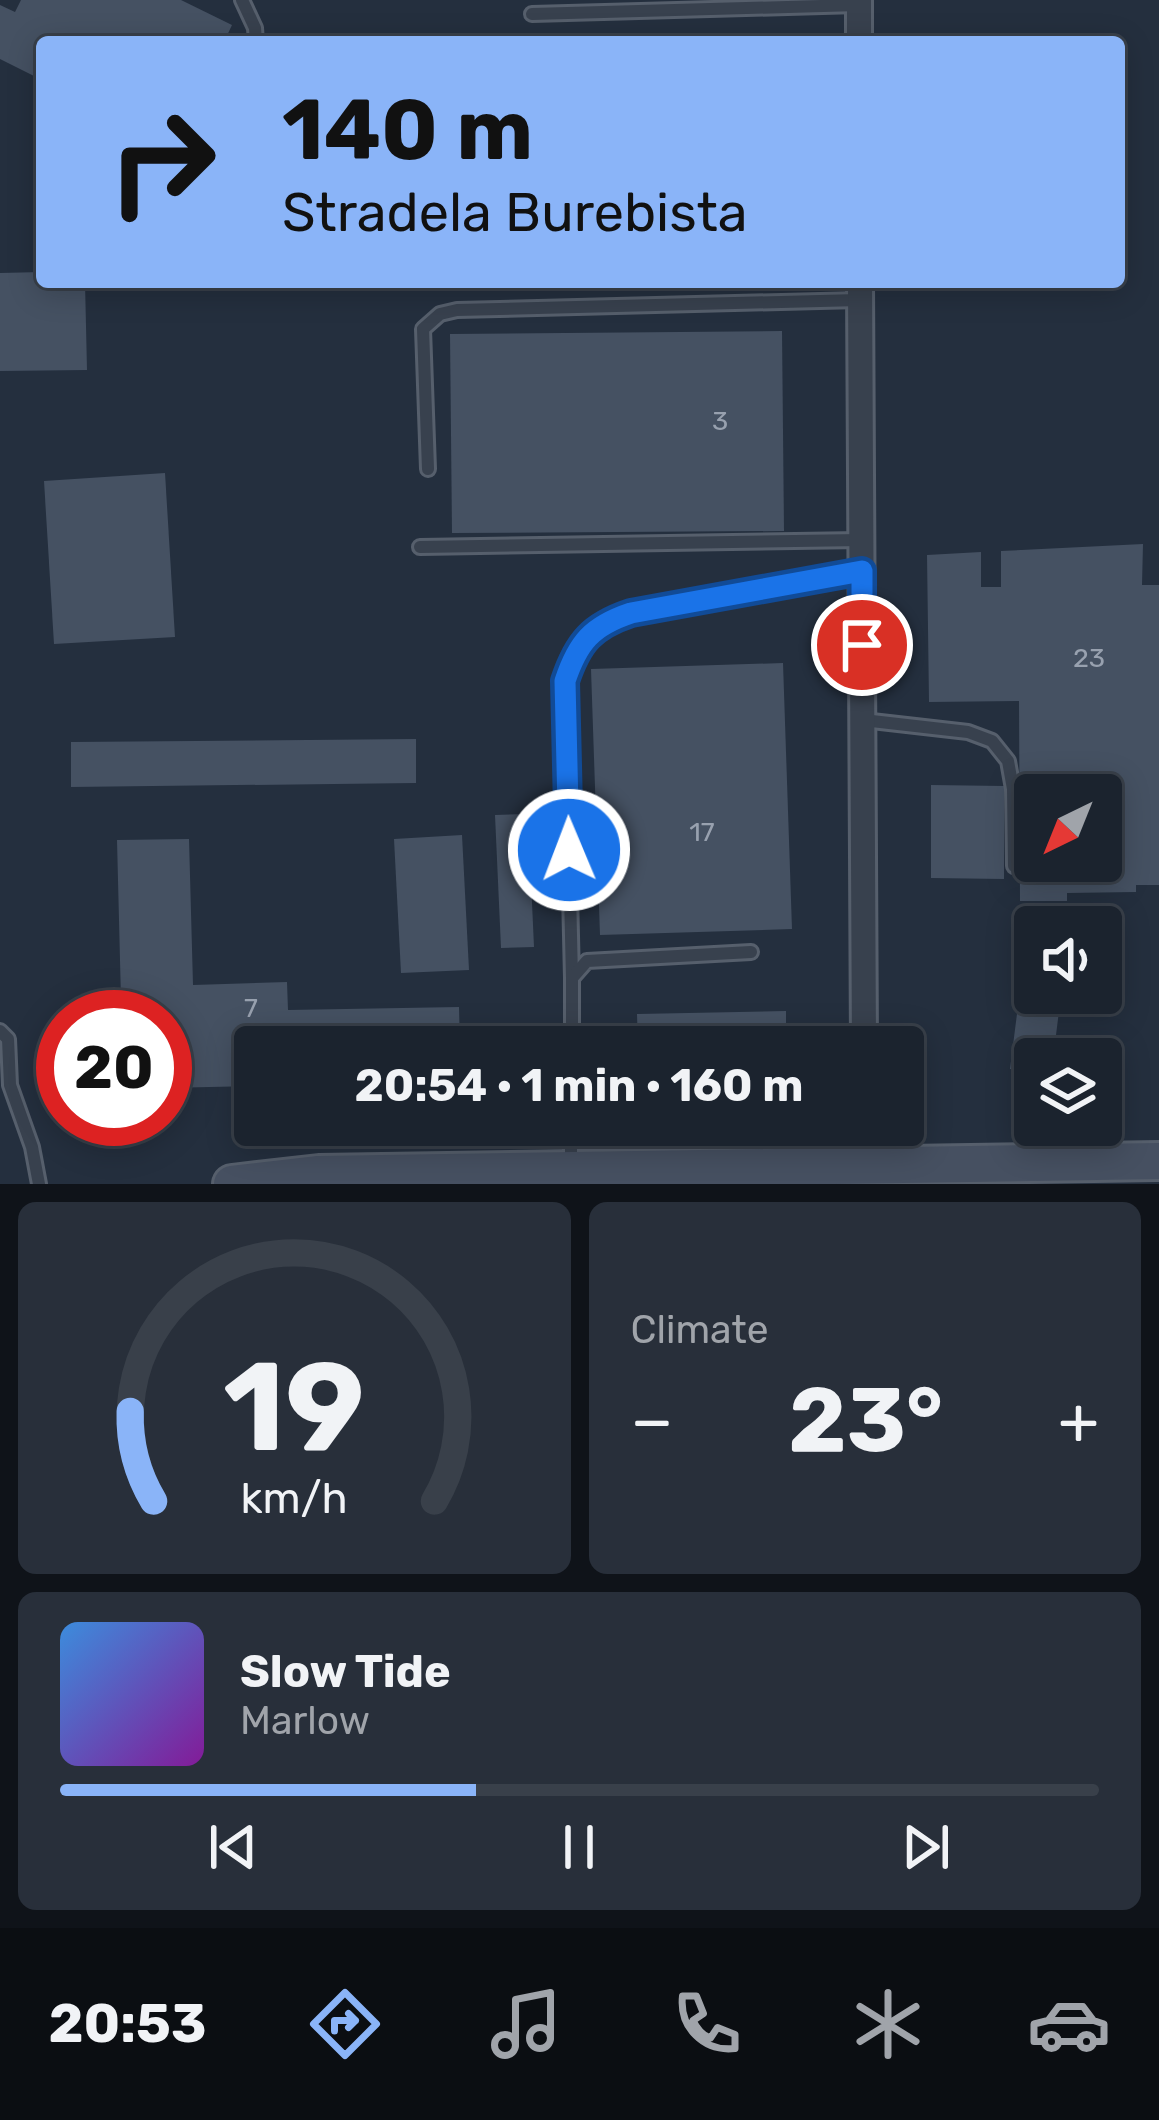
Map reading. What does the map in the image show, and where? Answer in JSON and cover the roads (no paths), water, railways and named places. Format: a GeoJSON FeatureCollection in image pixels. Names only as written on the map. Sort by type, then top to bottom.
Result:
{"type":"FeatureCollection","features":[{"type":"Feature","properties":{"kind":"main road"},"geometry":{"type":"LineString","coordinates":[[232,1184],[319,1174],[467,1179],[571,1170],[640,1176],[865,1164],[1159,1161]]}},
{"type":"Feature","properties":{"kind":"street"},"geometry":{"type":"LineString","coordinates":[[859,2],[859,36]]}},
{"type":"Feature","properties":{"kind":"street"},"geometry":{"type":"LineString","coordinates":[[861,291],[864,1026]]}},
{"type":"Feature","properties":{"kind":"street"},"geometry":{"type":"LineString","coordinates":[[865,1146],[865,1164]]}},
{"type":"Feature","properties":{"kind":"lane"},"geometry":{"type":"LineString","coordinates":[[242,0],[256,36]]}},
{"type":"Feature","properties":{"kind":"lane"},"geometry":{"type":"LineString","coordinates":[[532,14],[859,2]]}},
{"type":"Feature","properties":{"kind":"lane"},"geometry":{"type":"LineString","coordinates":[[428,469],[423,329],[440,314],[861,291]]}},
{"type":"Feature","properties":{"kind":"lane"},"geometry":{"type":"LineString","coordinates":[[420,548],[862,539]]}},
{"type":"Feature","properties":{"kind":"lane"},"geometry":{"type":"LineString","coordinates":[[572,1026],[565,681],[580,647],[606,621],[631,613],[862,571]]}},
{"type":"Feature","properties":{"kind":"lane"},"geometry":{"type":"LineString","coordinates":[[862,720],[968,732],[992,741],[1008,761],[1014,866]]}},
{"type":"Feature","properties":{"kind":"lane"},"geometry":{"type":"LineString","coordinates":[[572,978],[587,962],[751,952]]}},
{"type":"Feature","properties":{"kind":"lane"},"geometry":{"type":"LineString","coordinates":[[0,1031],[8,1039],[7,1096],[32,1147],[39,1184]]}},
{"type":"Feature","properties":{"kind":"lane"},"geometry":{"type":"LineString","coordinates":[[571,1170],[572,1146]]}}]}
